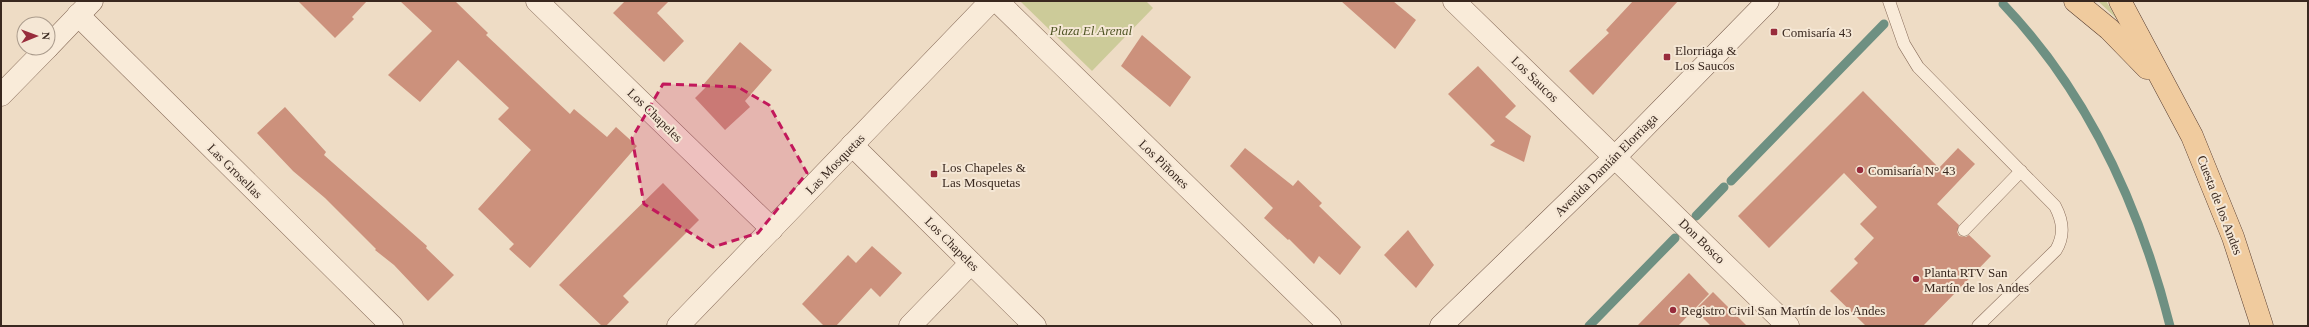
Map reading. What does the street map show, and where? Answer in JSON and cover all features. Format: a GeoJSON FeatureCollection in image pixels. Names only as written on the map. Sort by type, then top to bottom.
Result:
{"type":"FeatureCollection","features":[{"type":"Feature","properties":{"kind":"main road","name":"Cuesta de los Andes"},"geometry":{"type":"LineString","coordinates":[[2074,1],[2109,29],[2167,89]]}},
{"type":"Feature","properties":{"kind":"main road","name":"Cuesta de los Andes"},"geometry":{"type":"LineString","coordinates":[[2120,1],[2192,136],[2214,188],[2242,263],[2262,326]]}},
{"type":"Feature","properties":{"kind":"street","name":"Los Chapeles"},"geometry":{"type":"LineString","coordinates":[[538,1],[772,229]]}},
{"type":"Feature","properties":{"kind":"street","name":"Las Mosquetas"},"geometry":{"type":"LineString","coordinates":[[678,326],[991,1]]}},
{"type":"Feature","properties":{"kind":"street","name":"Los Piñones"},"geometry":{"type":"LineString","coordinates":[[997,1],[1330,326]]}},
{"type":"Feature","properties":{"kind":"street","name":"Los Saucos"},"geometry":{"type":"LineString","coordinates":[[1454,1],[1615,157]]}},
{"type":"Feature","properties":{"kind":"street","name":"Avenida Damián Elorriaga"},"geometry":{"type":"LineString","coordinates":[[1441,326],[1615,157],[1768,1]]}},
{"type":"Feature","properties":{"kind":"street"},"geometry":{"type":"LineString","coordinates":[[56,38],[85,8]]}},
{"type":"Feature","properties":{"kind":"street","name":"Las Grosellas"},"geometry":{"type":"LineString","coordinates":[[85,8],[392,326]]}},
{"type":"Feature","properties":{"kind":"street"},"geometry":{"type":"LineString","coordinates":[[1,95],[38,56]]}},
{"type":"Feature","properties":{"kind":"street","name":"Los Chapeles"},"geometry":{"type":"LineString","coordinates":[[852,145],[1035,326]]}},
{"type":"Feature","properties":{"kind":"street","name":"Don Bosco"},"geometry":{"type":"LineString","coordinates":[[1615,157],[1788,326]]}},
{"type":"Feature","properties":{"kind":"street"},"geometry":{"type":"LineString","coordinates":[[910,326],[971,263]]}},
{"type":"Feature","properties":{"kind":"lane"},"geometry":{"type":"LineString","coordinates":[[1888,1],[1904,44],[1918,67],[2021,171],[2059,213],[2062,229],[2060,242],[2048,258],[1978,326]]}},
{"type":"Feature","properties":{"kind":"lane"},"geometry":{"type":"LineString","coordinates":[[1964,230],[2021,171]]}},
{"type":"Feature","properties":{"kind":"highlighted area"},"geometry":{"type":"Polygon","coordinates":[[[663,84],[738,87],[769,105],[807,173],[758,233],[713,247],[644,204],[632,138],[663,84]]]}},
{"type":"Feature","properties":{"kind":"green space","name":"Plaza El Arenal"},"geometry":{"type":"Polygon","coordinates":[[[1020,1],[1146,1],[1153,8],[1092,71],[1020,1]]]}},
{"type":"Feature","properties":{"kind":"green space"},"geometry":{"type":"Polygon","coordinates":[[[2098,1],[2106,1],[2117,19],[2100,3],[2098,1]]]}},
{"type":"Feature","properties":{"kind":"building"},"geometry":{"type":"Polygon","coordinates":[[[298,1],[367,1],[352,17],[354,19],[335,38],[298,1]]]}},
{"type":"Feature","properties":{"kind":"building"},"geometry":{"type":"Polygon","coordinates":[[[400,1],[455,1],[488,33],[486,35],[570,114],[574,109],[607,137],[616,127],[637,146],[530,268],[509,249],[514,244],[478,209],[531,150],[498,119],[509,108],[458,60],[420,102],[388,75],[432,31],[400,1]]]}},
{"type":"Feature","properties":{"kind":"building"},"geometry":{"type":"Polygon","coordinates":[[[625,1],[669,1],[657,13],[684,41],[664,62],[613,13],[625,1]]]}},
{"type":"Feature","properties":{"kind":"building"},"geometry":{"type":"Polygon","coordinates":[[[1341,1],[1393,1],[1416,20],[1395,49],[1341,1]]]}},
{"type":"Feature","properties":{"kind":"building"},"geometry":{"type":"Polygon","coordinates":[[[1633,1],[1678,1],[1593,95],[1569,71],[1609,33],[1606,30],[1633,1]]]}},
{"type":"Feature","properties":{"kind":"building"},"geometry":{"type":"Polygon","coordinates":[[[1142,35],[1191,77],[1170,107],[1121,66],[1142,35]]]}},
{"type":"Feature","properties":{"kind":"building"},"geometry":{"type":"Polygon","coordinates":[[[740,42],[772,70],[745,101],[750,107],[725,130],[695,98],[706,87],[703,85],[740,42]]]}},
{"type":"Feature","properties":{"kind":"building"},"geometry":{"type":"Polygon","coordinates":[[[1478,66],[1516,106],[1505,117],[1531,136],[1524,162],[1490,145],[1495,141],[1448,94],[1478,66]]]}},
{"type":"Feature","properties":{"kind":"building"},"geometry":{"type":"Polygon","coordinates":[[[1863,91],[1939,168],[1958,148],[1975,164],[1937,204],[1959,225],[1957,232],[1959,236],[1966,237],[1969,235],[1991,256],[1923,326],[1866,326],[1830,291],[1858,263],[1854,259],[1874,238],[1860,224],[1877,207],[1844,173],[1769,248],[1738,216],[1863,91]]]}},
{"type":"Feature","properties":{"kind":"building"},"geometry":{"type":"Polygon","coordinates":[[[285,107],[326,152],[324,155],[427,246],[426,248],[454,275],[428,301],[394,265],[375,250],[376,249],[325,198],[293,171],[257,133],[285,107]]]}},
{"type":"Feature","properties":{"kind":"building"},"geometry":{"type":"Polygon","coordinates":[[[1245,148],[1293,186],[1298,180],[1322,203],[1319,206],[1361,247],[1340,275],[1319,256],[1314,264],[1289,239],[1288,240],[1264,218],[1273,208],[1230,166],[1245,148]]]}},
{"type":"Feature","properties":{"kind":"building"},"geometry":{"type":"Polygon","coordinates":[[[663,183],[699,220],[623,296],[629,302],[606,326],[602,326],[559,285],[663,183]]]}},
{"type":"Feature","properties":{"kind":"building"},"geometry":{"type":"Polygon","coordinates":[[[1408,230],[1434,265],[1416,288],[1384,255],[1408,230]]]}},
{"type":"Feature","properties":{"kind":"building"},"geometry":{"type":"Polygon","coordinates":[[[872,246],[902,273],[880,297],[871,288],[836,326],[824,326],[802,304],[848,255],[856,263],[872,246]]]}},
{"type":"Feature","properties":{"kind":"building","name":"Registro Civil San Martín de los Andes"},"geometry":{"type":"Polygon","coordinates":[[[1689,273],[1709,294],[1678,326],[1637,326],[1689,273]]]}},
{"type":"Feature","properties":{"kind":"building"},"geometry":{"type":"Polygon","coordinates":[[[1713,292],[1747,326],[1711,326],[1695,310],[1713,292]]]}},
{"type":"Feature","properties":{"kind":"waterway"},"geometry":{"type":"LineString","coordinates":[[2003,4],[2034,39],[2061,76],[2086,114],[2108,154],[2127,196],[2143,238],[2158,282],[2170,326]]}},
{"type":"Feature","properties":{"kind":"waterway"},"geometry":{"type":"LineString","coordinates":[[1731,181],[1884,24]]}},
{"type":"Feature","properties":{"kind":"waterway"},"geometry":{"type":"LineString","coordinates":[[1696,216],[1724,187]]}},
{"type":"Feature","properties":{"kind":"waterway"},"geometry":{"type":"LineString","coordinates":[[1589,326],[1675,238]]}},
{"type":"Feature","properties":{"kind":"place","name":"Comisaría 43"},"geometry":{"type":"Point","coordinates":[1774,32]}},
{"type":"Feature","properties":{"kind":"place","name":"Elorriaga & Los Saucos"},"geometry":{"type":"Point","coordinates":[1667,57]}},
{"type":"Feature","properties":{"kind":"place","name":"Comisaría N° 43"},"geometry":{"type":"Point","coordinates":[1860,170]}},
{"type":"Feature","properties":{"kind":"place","name":"Los Chapeles & Las Mosquetas"},"geometry":{"type":"Point","coordinates":[934,174]}},
{"type":"Feature","properties":{"kind":"place","name":"Planta RTV San Martín de los Andes"},"geometry":{"type":"Point","coordinates":[1916,279]}},
{"type":"Feature","properties":{"kind":"place","name":"Registro Civil San Martín de los Andes"},"geometry":{"type":"Point","coordinates":[1673,310]}}]}
